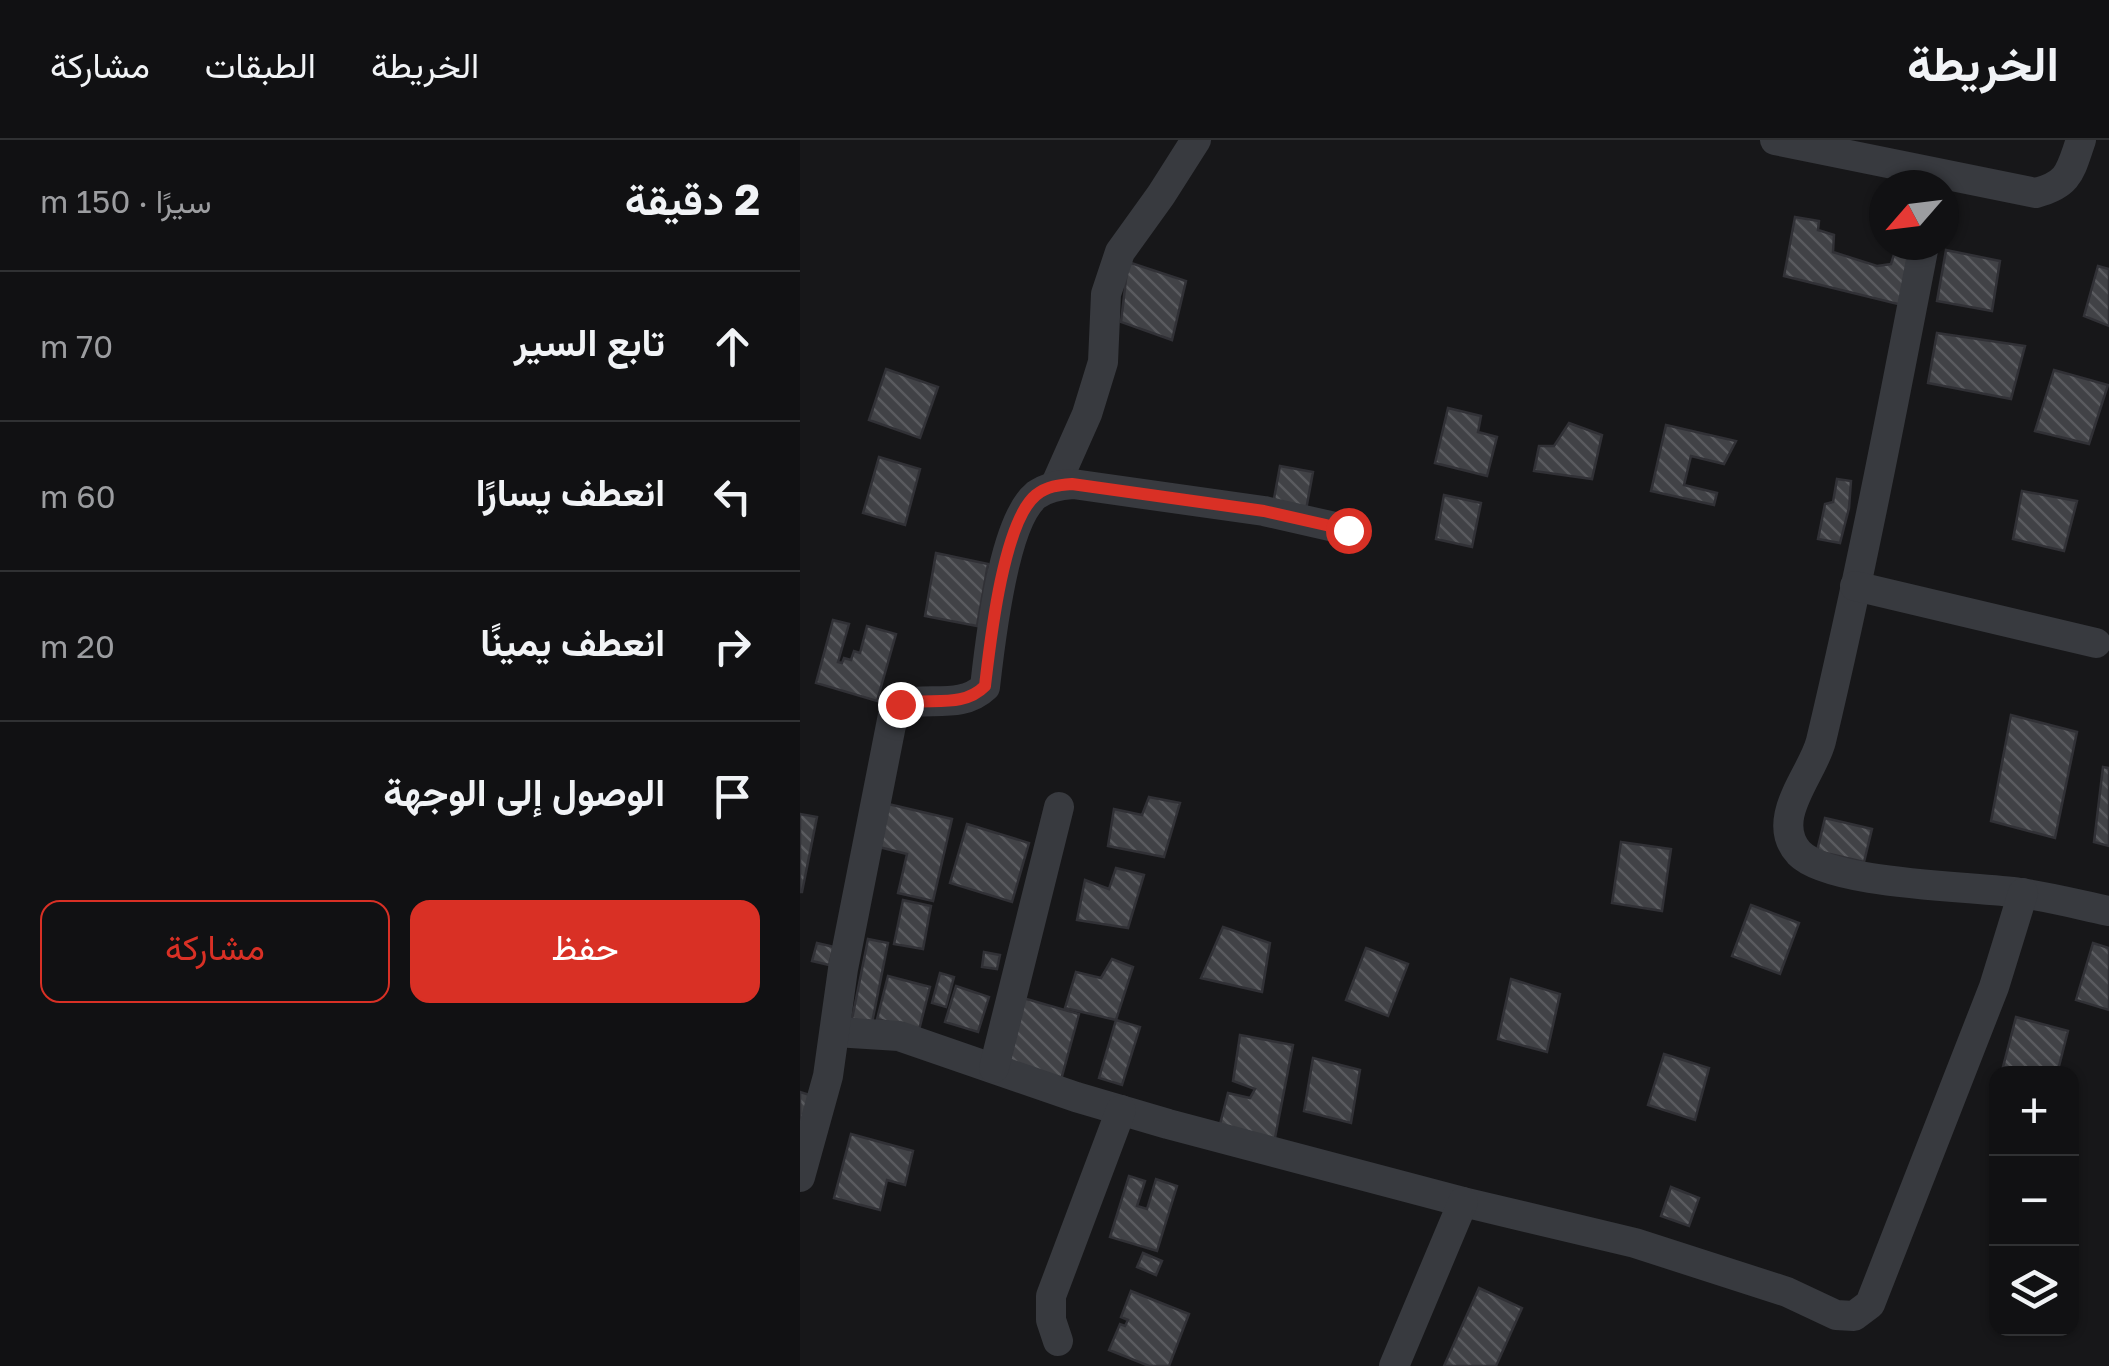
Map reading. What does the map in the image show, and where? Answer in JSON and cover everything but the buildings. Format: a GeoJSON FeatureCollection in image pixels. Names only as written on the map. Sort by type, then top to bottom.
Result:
{"type":"FeatureCollection","features":[{"type":"Feature","properties":{"kind":"street"},"geometry":{"type":"LineString","coordinates":[[1055,486],[1087,414],[1103,362],[1106,294],[1120,252],[1162,196],[1196,140]]}},
{"type":"Feature","properties":{"kind":"street"},"geometry":{"type":"LineString","coordinates":[[1774,140],[1896,170]]}},
{"type":"Feature","properties":{"kind":"street"},"geometry":{"type":"LineString","coordinates":[[1959,183],[2036,193],[2054,189],[2068,177],[2080,140]]}},
{"type":"Feature","properties":{"kind":"street"},"geometry":{"type":"LineString","coordinates":[[1921,260],[1820,748],[1793,800],[1789,836],[1798,851],[1816,865],[1864,876],[2023,893],[2109,911]]}},
{"type":"Feature","properties":{"kind":"street"},"geometry":{"type":"LineString","coordinates":[[800,1177],[828,1076],[843,968],[892,715],[900,704],[916,700],[960,701],[974,697],[985,686],[1012,534],[1027,504],[1039,492],[1072,484],[1226,506],[1348,530]]}},
{"type":"Feature","properties":{"kind":"street"},"geometry":{"type":"LineString","coordinates":[[1855,586],[2096,643]]}},
{"type":"Feature","properties":{"kind":"street"},"geometry":{"type":"LineString","coordinates":[[994,1068],[1058,807]]}},
{"type":"Feature","properties":{"kind":"street"},"geometry":{"type":"LineString","coordinates":[[835,1032],[899,1036],[1121,1110],[1463,1202],[1635,1243],[1787,1292],[1836,1315],[1854,1316],[1870,1304],[1994,987],[2023,893]]}},
{"type":"Feature","properties":{"kind":"street"},"geometry":{"type":"LineString","coordinates":[[1058,1341],[1051,1320],[1051,1296],[1121,1110]]}},
{"type":"Feature","properties":{"kind":"street"},"geometry":{"type":"LineString","coordinates":[[1394,1366],[1463,1202]]}},
{"type":"Feature","properties":{"kind":"route"},"geometry":{"type":"LineString","coordinates":[[900,704],[916,700],[960,701],[974,697],[985,686],[1012,534],[1027,504],[1039,492],[1072,484],[1264,511],[1348,530]]}}]}
